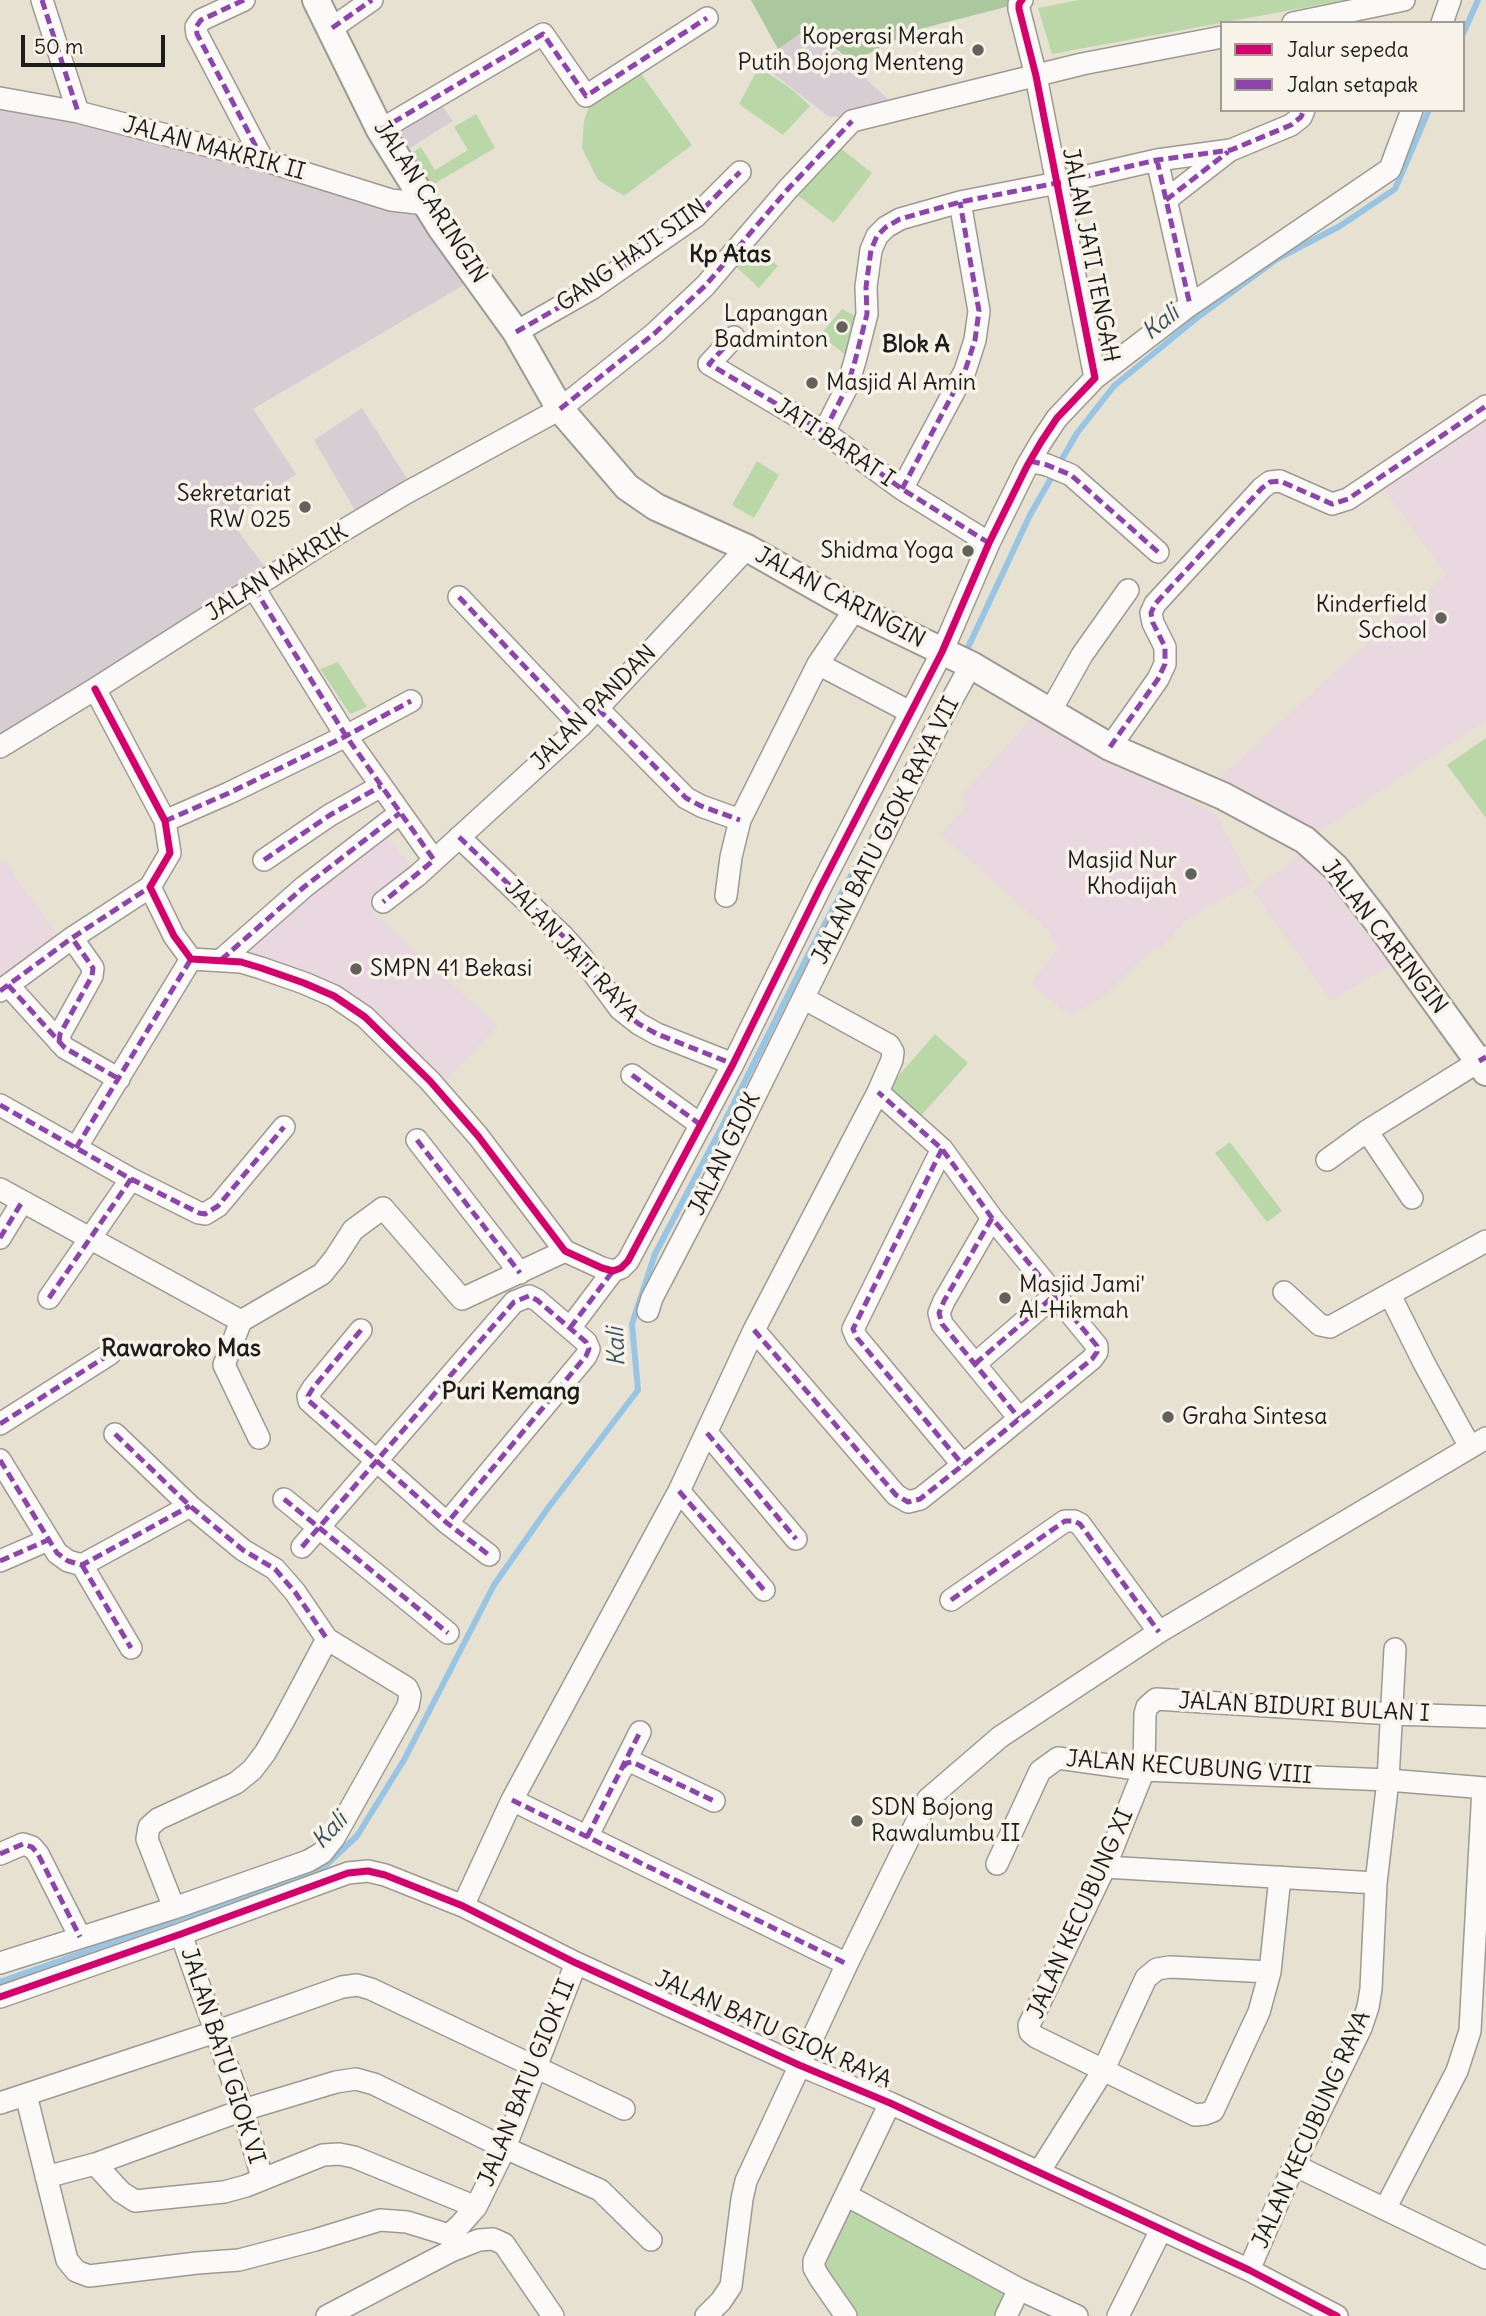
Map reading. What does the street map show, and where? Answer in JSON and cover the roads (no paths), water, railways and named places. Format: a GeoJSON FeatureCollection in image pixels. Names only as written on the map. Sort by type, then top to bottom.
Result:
{"type":"FeatureCollection","features":[{"type":"Feature","properties":{"kind":"main road","name":"JALAN CARINGIN"},"geometry":{"type":"LineString","coordinates":[[316,0],[380,130],[426,204],[516,332],[559,409],[627,487],[656,507],[747,548],[855,609],[957,658],[1110,747],[1216,792],[1305,840],[1336,868],[1483,1063]]}},
{"type":"Feature","properties":{"kind":"street"},"geometry":{"type":"LineString","coordinates":[[42,0],[78,112]]}},
{"type":"Feature","properties":{"kind":"street"},"geometry":{"type":"LineString","coordinates":[[244,0],[201,20],[196,27],[197,34],[263,160]]}},
{"type":"Feature","properties":{"kind":"street"},"geometry":{"type":"LineString","coordinates":[[332,29],[372,0]]}},
{"type":"Feature","properties":{"kind":"street","name":"JALAN JATI TENGAH"},"geometry":{"type":"LineString","coordinates":[[957,658],[989,543],[1047,466],[1041,442],[1058,418],[1095,378],[1036,76],[1019,9],[1023,0]]}},
{"type":"Feature","properties":{"kind":"street"},"geometry":{"type":"LineString","coordinates":[[1303,21],[1404,0]]}},
{"type":"Feature","properties":{"kind":"street"},"geometry":{"type":"LineString","coordinates":[[1443,21],[1450,0]]}},
{"type":"Feature","properties":{"kind":"street"},"geometry":{"type":"LineString","coordinates":[[380,130],[543,34],[586,96],[707,18]]}},
{"type":"Feature","properties":{"kind":"street"},"geometry":{"type":"LineString","coordinates":[[1036,76],[1082,64],[1220,37]]}},
{"type":"Feature","properties":{"kind":"street","name":"JALAN MAKRIK"},"geometry":{"type":"LineString","coordinates":[[0,747],[406,493],[559,409],[655,333],[705,286],[788,189],[852,121],[1036,76]]}},
{"type":"Feature","properties":{"kind":"street","name":"JALAN MAKRIK II"},"geometry":{"type":"LineString","coordinates":[[0,98],[78,112],[263,160],[391,200],[426,204]]}},
{"type":"Feature","properties":{"kind":"street"},"geometry":{"type":"LineString","coordinates":[[824,432],[847,387],[855,361],[867,314],[866,287],[871,250],[877,236],[886,227],[900,219],[960,202],[1157,160],[1231,150],[1291,125],[1303,112]]}},
{"type":"Feature","properties":{"kind":"street"},"geometry":{"type":"LineString","coordinates":[[1095,378],[1190,305],[1390,169],[1411,112]]}},
{"type":"Feature","properties":{"kind":"street"},"geometry":{"type":"LineString","coordinates":[[1166,200],[1231,150]]}},
{"type":"Feature","properties":{"kind":"street"},"geometry":{"type":"LineString","coordinates":[[1157,160],[1190,305]]}},
{"type":"Feature","properties":{"kind":"street","name":"GANG HAJI SIIN"},"geometry":{"type":"LineString","coordinates":[[516,332],[593,288],[695,217],[740,172]]}},
{"type":"Feature","properties":{"kind":"street"},"geometry":{"type":"LineString","coordinates":[[902,489],[965,371],[975,340],[979,311],[960,202]]}},
{"type":"Feature","properties":{"kind":"street","name":"JATI BARAT I"},"geometry":{"type":"LineString","coordinates":[[734,337],[709,364],[824,432],[902,489],[989,543]]}},
{"type":"Feature","properties":{"kind":"street"},"geometry":{"type":"LineString","coordinates":[[1110,747],[1158,679],[1165,664],[1165,647],[1151,613],[1155,604],[1262,488],[1270,482],[1280,481],[1332,504],[1348,499],[1486,406]]}},
{"type":"Feature","properties":{"kind":"street"},"geometry":{"type":"LineString","coordinates":[[1047,466],[1071,475],[1158,552]]}},
{"type":"Feature","properties":{"kind":"street","name":"JALAN PANDAN"},"geometry":{"type":"LineString","coordinates":[[383,902],[581,726],[747,548]]}},
{"type":"Feature","properties":{"kind":"street"},"geometry":{"type":"LineString","coordinates":[[254,588],[346,736],[433,860]]}},
{"type":"Feature","properties":{"kind":"street"},"geometry":{"type":"LineString","coordinates":[[1050,712],[1082,655],[1128,590]]}},
{"type":"Feature","properties":{"kind":"street"},"geometry":{"type":"LineString","coordinates":[[458,597],[581,726]]}},
{"type":"Feature","properties":{"kind":"street"},"geometry":{"type":"LineString","coordinates":[[726,896],[731,856],[740,820],[818,664],[855,609]]}},
{"type":"Feature","properties":{"kind":"street"},"geometry":{"type":"LineString","coordinates":[[149,887],[174,936],[191,958],[241,962],[304,983],[334,996],[365,1017],[429,1081],[478,1136],[565,1251],[602,1268],[621,1268],[628,1261],[733,1064],[911,712],[957,658]]}},
{"type":"Feature","properties":{"kind":"street","name":"JALAN BATU GIOK RAYA VII"},"geometry":{"type":"LineString","coordinates":[[803,998],[939,723],[957,658]]}},
{"type":"Feature","properties":{"kind":"street"},"geometry":{"type":"LineString","coordinates":[[818,664],[911,712]]}},
{"type":"Feature","properties":{"kind":"street"},"geometry":{"type":"LineString","coordinates":[[95,689],[165,821],[170,853],[149,887],[72,938],[4,988],[65,1048],[119,1079]]}},
{"type":"Feature","properties":{"kind":"street"},"geometry":{"type":"LineString","coordinates":[[165,821],[219,798],[411,701]]}},
{"type":"Feature","properties":{"kind":"street"},"geometry":{"type":"LineString","coordinates":[[598,709],[686,798],[740,820]]}},
{"type":"Feature","properties":{"kind":"street"},"geometry":{"type":"LineString","coordinates":[[264,860],[330,815],[382,786]]}},
{"type":"Feature","properties":{"kind":"street"},"geometry":{"type":"LineString","coordinates":[[220,960],[304,887],[400,813]]}},
{"type":"Feature","properties":{"kind":"street","name":"JALAN JATI RAYA"},"geometry":{"type":"LineString","coordinates":[[459,837],[563,936],[620,1009],[657,1034],[733,1064]]}},
{"type":"Feature","properties":{"kind":"street"},"geometry":{"type":"LineString","coordinates":[[59,1042],[60,1034],[92,976],[93,968],[72,938]]}},
{"type":"Feature","properties":{"kind":"street"},"geometry":{"type":"LineString","coordinates":[[76,1148],[191,958]]}},
{"type":"Feature","properties":{"kind":"street"},"geometry":{"type":"LineString","coordinates":[[463,1906],[512,1800],[679,1491],[754,1330],[892,1060],[893,1052],[889,1045],[803,998]]}},
{"type":"Feature","properties":{"kind":"street","name":"JALAN GIOK"},"geometry":{"type":"LineString","coordinates":[[648,1311],[652,1298],[803,998]]}},
{"type":"Feature","properties":{"kind":"street"},"geometry":{"type":"LineString","coordinates":[[1327,1160],[1367,1131],[1483,1063]]}},
{"type":"Feature","properties":{"kind":"street"},"geometry":{"type":"LineString","coordinates":[[632,1075],[701,1125]]}},
{"type":"Feature","properties":{"kind":"street"},"geometry":{"type":"LineString","coordinates":[[754,1330],[896,1495],[908,1502],[919,1499],[963,1465],[1097,1352],[1097,1346],[992,1218],[942,1149],[878,1092]]}},
{"type":"Feature","properties":{"kind":"street"},"geometry":{"type":"LineString","coordinates":[[0,1105],[131,1178],[205,1214],[218,1206],[284,1127]]}},
{"type":"Feature","properties":{"kind":"street"},"geometry":{"type":"LineString","coordinates":[[1367,1131],[1412,1198]]}},
{"type":"Feature","properties":{"kind":"street"},"geometry":{"type":"LineString","coordinates":[[417,1140],[520,1273]]}},
{"type":"Feature","properties":{"kind":"street"},"geometry":{"type":"LineString","coordinates":[[942,1149],[853,1329],[857,1338],[963,1465]]}},
{"type":"Feature","properties":{"kind":"street"},"geometry":{"type":"LineString","coordinates":[[49,1298],[131,1178]]}},
{"type":"Feature","properties":{"kind":"street"},"geometry":{"type":"LineString","coordinates":[[0,1189],[241,1321]]}},
{"type":"Feature","properties":{"kind":"street"},"geometry":{"type":"LineString","coordinates":[[0,1238],[22,1202]]}},
{"type":"Feature","properties":{"kind":"street"},"geometry":{"type":"LineString","coordinates":[[259,1437],[224,1365],[241,1321],[322,1274],[353,1230],[383,1208],[463,1299],[565,1251]]}},
{"type":"Feature","properties":{"kind":"street"},"geometry":{"type":"LineString","coordinates":[[992,1218],[939,1313],[942,1324],[1020,1418]]}},
{"type":"Feature","properties":{"kind":"street"},"geometry":{"type":"LineString","coordinates":[[1284,1292],[1320,1325],[1330,1327],[1486,1241]]}},
{"type":"Feature","properties":{"kind":"street"},"geometry":{"type":"LineString","coordinates":[[570,1328],[613,1270]]}},
{"type":"Feature","properties":{"kind":"street"},"geometry":{"type":"LineString","coordinates":[[975,1364],[1055,1295]]}},
{"type":"Feature","properties":{"kind":"street"},"geometry":{"type":"LineString","coordinates":[[706,2316],[731,2286],[746,2181],[846,1964],[928,1799],[1000,1737],[1159,1632],[1478,1442],[1424,1363],[1390,1295]]}},
{"type":"Feature","properties":{"kind":"street"},"geometry":{"type":"LineString","coordinates":[[302,1547],[514,1302],[528,1296],[537,1300],[570,1328],[586,1342],[589,1349],[586,1356],[447,1522]]}},
{"type":"Feature","properties":{"kind":"street"},"geometry":{"type":"LineString","coordinates":[[361,1330],[313,1388],[308,1396],[309,1401],[375,1461],[489,1555]]}},
{"type":"Feature","properties":{"kind":"street"},"geometry":{"type":"LineString","coordinates":[[0,1424],[110,1354]]}},
{"type":"Feature","properties":{"kind":"street"},"geometry":{"type":"LineString","coordinates":[[707,1433],[796,1538]]}},
{"type":"Feature","properties":{"kind":"street"},"geometry":{"type":"LineString","coordinates":[[0,1963],[174,1908],[308,1861],[322,1853],[341,1826],[408,1706],[410,1695],[407,1688],[327,1639],[295,1592],[275,1569],[243,1550],[190,1507],[115,1434]]}},
{"type":"Feature","properties":{"kind":"street"},"geometry":{"type":"LineString","coordinates":[[0,1460],[57,1553],[68,1561],[82,1565],[131,1648]]}},
{"type":"Feature","properties":{"kind":"street"},"geometry":{"type":"LineString","coordinates":[[679,1491],[764,1590]]}},
{"type":"Feature","properties":{"kind":"street"},"geometry":{"type":"LineString","coordinates":[[284,1499],[448,1633]]}},
{"type":"Feature","properties":{"kind":"street"},"geometry":{"type":"LineString","coordinates":[[82,1565],[190,1507]]}},
{"type":"Feature","properties":{"kind":"street"},"geometry":{"type":"LineString","coordinates":[[951,1600],[1065,1521],[1073,1521],[1080,1524],[1159,1632]]}},
{"type":"Feature","properties":{"kind":"street"},"geometry":{"type":"LineString","coordinates":[[0,1561],[48,1540]]}},
{"type":"Feature","properties":{"kind":"street"},"geometry":{"type":"LineString","coordinates":[[174,1908],[147,1839],[149,1828],[159,1819],[236,1783],[252,1770],[284,1720],[327,1639]]}},
{"type":"Feature","properties":{"kind":"street","name":"JALAN KECUBUNG RAYA"},"geometry":{"type":"LineString","coordinates":[[1249,2270],[1294,2165],[1368,2007],[1376,1883],[1393,1714],[1395,1649]]}},
{"type":"Feature","properties":{"kind":"street","name":"JALAN BIDURI BULAN I"},"geometry":{"type":"LineString","coordinates":[[1144,1770],[1145,1714],[1147,1707],[1156,1699],[1486,1717]]}},
{"type":"Feature","properties":{"kind":"street"},"geometry":{"type":"LineString","coordinates":[[587,1837],[640,1732]]}},
{"type":"Feature","properties":{"kind":"street","name":"JALAN KECUBUNG VIII"},"geometry":{"type":"LineString","coordinates":[[998,1864],[1040,1771],[1058,1758],[1144,1770],[1388,1780],[1485,1788]]}},
{"type":"Feature","properties":{"kind":"street"},"geometry":{"type":"LineString","coordinates":[[622,1767],[632,1762],[714,1801]]}},
{"type":"Feature","properties":{"kind":"street","name":"JALAN KECUBUNG XI"},"geometry":{"type":"LineString","coordinates":[[1144,1770],[1105,1867],[1029,2025],[1030,2032],[1035,2036],[1195,2115],[1205,2115],[1213,2111],[1259,2012],[1270,1972],[1280,1877]]}},
{"type":"Feature","properties":{"kind":"street"},"geometry":{"type":"LineString","coordinates":[[1385,2209],[1457,2071],[1470,2031],[1485,1788]]}},
{"type":"Feature","properties":{"kind":"street"},"geometry":{"type":"LineString","coordinates":[[512,1800],[846,1964]]}},
{"type":"Feature","properties":{"kind":"street"},"geometry":{"type":"LineString","coordinates":[[0,1854],[23,1844],[32,1847],[80,1937]]}},
{"type":"Feature","properties":{"kind":"street"},"geometry":{"type":"LineString","coordinates":[[1105,1867],[1376,1883]]}},
{"type":"Feature","properties":{"kind":"street","name":"JALAN BATU GIOK RAYA"},"geometry":{"type":"LineString","coordinates":[[0,1997],[348,1873],[368,1871],[463,1906],[576,1963],[799,2065],[890,2102],[1249,2270],[1337,2316]]}},
{"type":"Feature","properties":{"kind":"street","name":"JALAN BATU GIOK VI"},"geometry":{"type":"LineString","coordinates":[[181,1934],[243,2110],[262,2178]]}},
{"type":"Feature","properties":{"kind":"street","name":"JALAN BATU GIOK II"},"geometry":{"type":"LineString","coordinates":[[46,2176],[67,2260],[76,2271],[89,2276],[239,2260],[380,2220],[407,2222],[449,2235],[476,2207],[505,2148],[576,1963]]}},
{"type":"Feature","properties":{"kind":"street"},"geometry":{"type":"LineString","coordinates":[[1039,2172],[1104,2070],[1146,1978],[1157,1969],[1170,1967],[1270,1972]]}},
{"type":"Feature","properties":{"kind":"street"},"geometry":{"type":"LineString","coordinates":[[0,2103],[342,1987],[357,1985],[371,1989],[624,2109]]}},
{"type":"Feature","properties":{"kind":"street"},"geometry":{"type":"LineString","coordinates":[[26,2095],[46,2176],[94,2164],[243,2110],[336,2082],[356,2079],[374,2084],[505,2148],[600,2190],[650,2240]]}},
{"type":"Feature","properties":{"kind":"street"},"geometry":{"type":"LineString","coordinates":[[846,2316],[814,2268],[814,2261],[890,2102]]}},
{"type":"Feature","properties":{"kind":"street"},"geometry":{"type":"LineString","coordinates":[[94,2164],[121,2193],[135,2201],[224,2192],[323,2155],[339,2154],[354,2157],[476,2207]]}},
{"type":"Feature","properties":{"kind":"street"},"geometry":{"type":"LineString","coordinates":[[1294,2165],[1385,2209],[1483,2250]]}},
{"type":"Feature","properties":{"kind":"street"},"geometry":{"type":"LineString","coordinates":[[846,2194],[1019,2289],[1077,2316]]}},
{"type":"Feature","properties":{"kind":"street"},"geometry":{"type":"LineString","coordinates":[[1118,2316],[1161,2230]]}},
{"type":"Feature","properties":{"kind":"street"},"geometry":{"type":"LineString","coordinates":[[327,2316],[451,2251],[493,2239],[504,2244],[553,2316]]}},
{"type":"Feature","properties":{"kind":"street"},"geometry":{"type":"LineString","coordinates":[[1006,2316],[1019,2289]]}},
{"type":"Feature","properties":{"kind":"waterway","name":"Kali"},"geometry":{"type":"LineString","coordinates":[[1465,29],[1478,0]]}},
{"type":"Feature","properties":{"kind":"waterway","name":"Kali"},"geometry":{"type":"LineString","coordinates":[[964,656],[1030,515],[1077,433],[1114,386],[1198,317],[1277,259],[1340,226],[1395,189],[1428,112]]}},
{"type":"Feature","properties":{"kind":"waterway","name":"Kali"},"geometry":{"type":"LineString","coordinates":[[0,1982],[323,1868],[357,1836],[404,1760],[494,1585],[548,1508],[638,1390],[632,1324],[655,1254],[808,955],[865,850]]}},
{"type":"Feature","properties":{"kind":"place","name":"Koperasi Merah Putih Bojong Menteng"},"geometry":{"type":"Point","coordinates":[978,50]}},
{"type":"Feature","properties":{"kind":"place","name":"Lapangan Badminton"},"geometry":{"type":"Point","coordinates":[842,327]}},
{"type":"Feature","properties":{"kind":"place","name":"Masjid Al Amin"},"geometry":{"type":"Point","coordinates":[812,383]}},
{"type":"Feature","properties":{"kind":"place","name":"Sekretariat RW 025"},"geometry":{"type":"Point","coordinates":[305,507]}},
{"type":"Feature","properties":{"kind":"place","name":"Shidma Yoga"},"geometry":{"type":"Point","coordinates":[968,551]}},
{"type":"Feature","properties":{"kind":"place","name":"Kinderfield School"},"geometry":{"type":"Point","coordinates":[1441,618]}},
{"type":"Feature","properties":{"kind":"place","name":"Masjid Nur Khodijah"},"geometry":{"type":"Point","coordinates":[1191,874]}},
{"type":"Feature","properties":{"kind":"place","name":"SMPN 41 Bekasi"},"geometry":{"type":"Point","coordinates":[356,969]}},
{"type":"Feature","properties":{"kind":"place","name":"Masjid Jami' Al-Hikmah"},"geometry":{"type":"Point","coordinates":[1005,1298]}},
{"type":"Feature","properties":{"kind":"place","name":"Graha Sintesa"},"geometry":{"type":"Point","coordinates":[1168,1417]}},
{"type":"Feature","properties":{"kind":"place","name":"SDN Bojong Rawalumbu II"},"geometry":{"type":"Point","coordinates":[857,1821]}},
{"type":"Feature","properties":{"kind":"district","name":"Kp Atas"},"geometry":{"type":"Point","coordinates":[730,255]}},
{"type":"Feature","properties":{"kind":"district","name":"Blok A"},"geometry":{"type":"Point","coordinates":[916,345]}},
{"type":"Feature","properties":{"kind":"district","name":"Rawaroko Mas"},"geometry":{"type":"Point","coordinates":[181,1349]}},
{"type":"Feature","properties":{"kind":"district","name":"Puri Kemang"},"geometry":{"type":"Point","coordinates":[511,1392]}}]}
